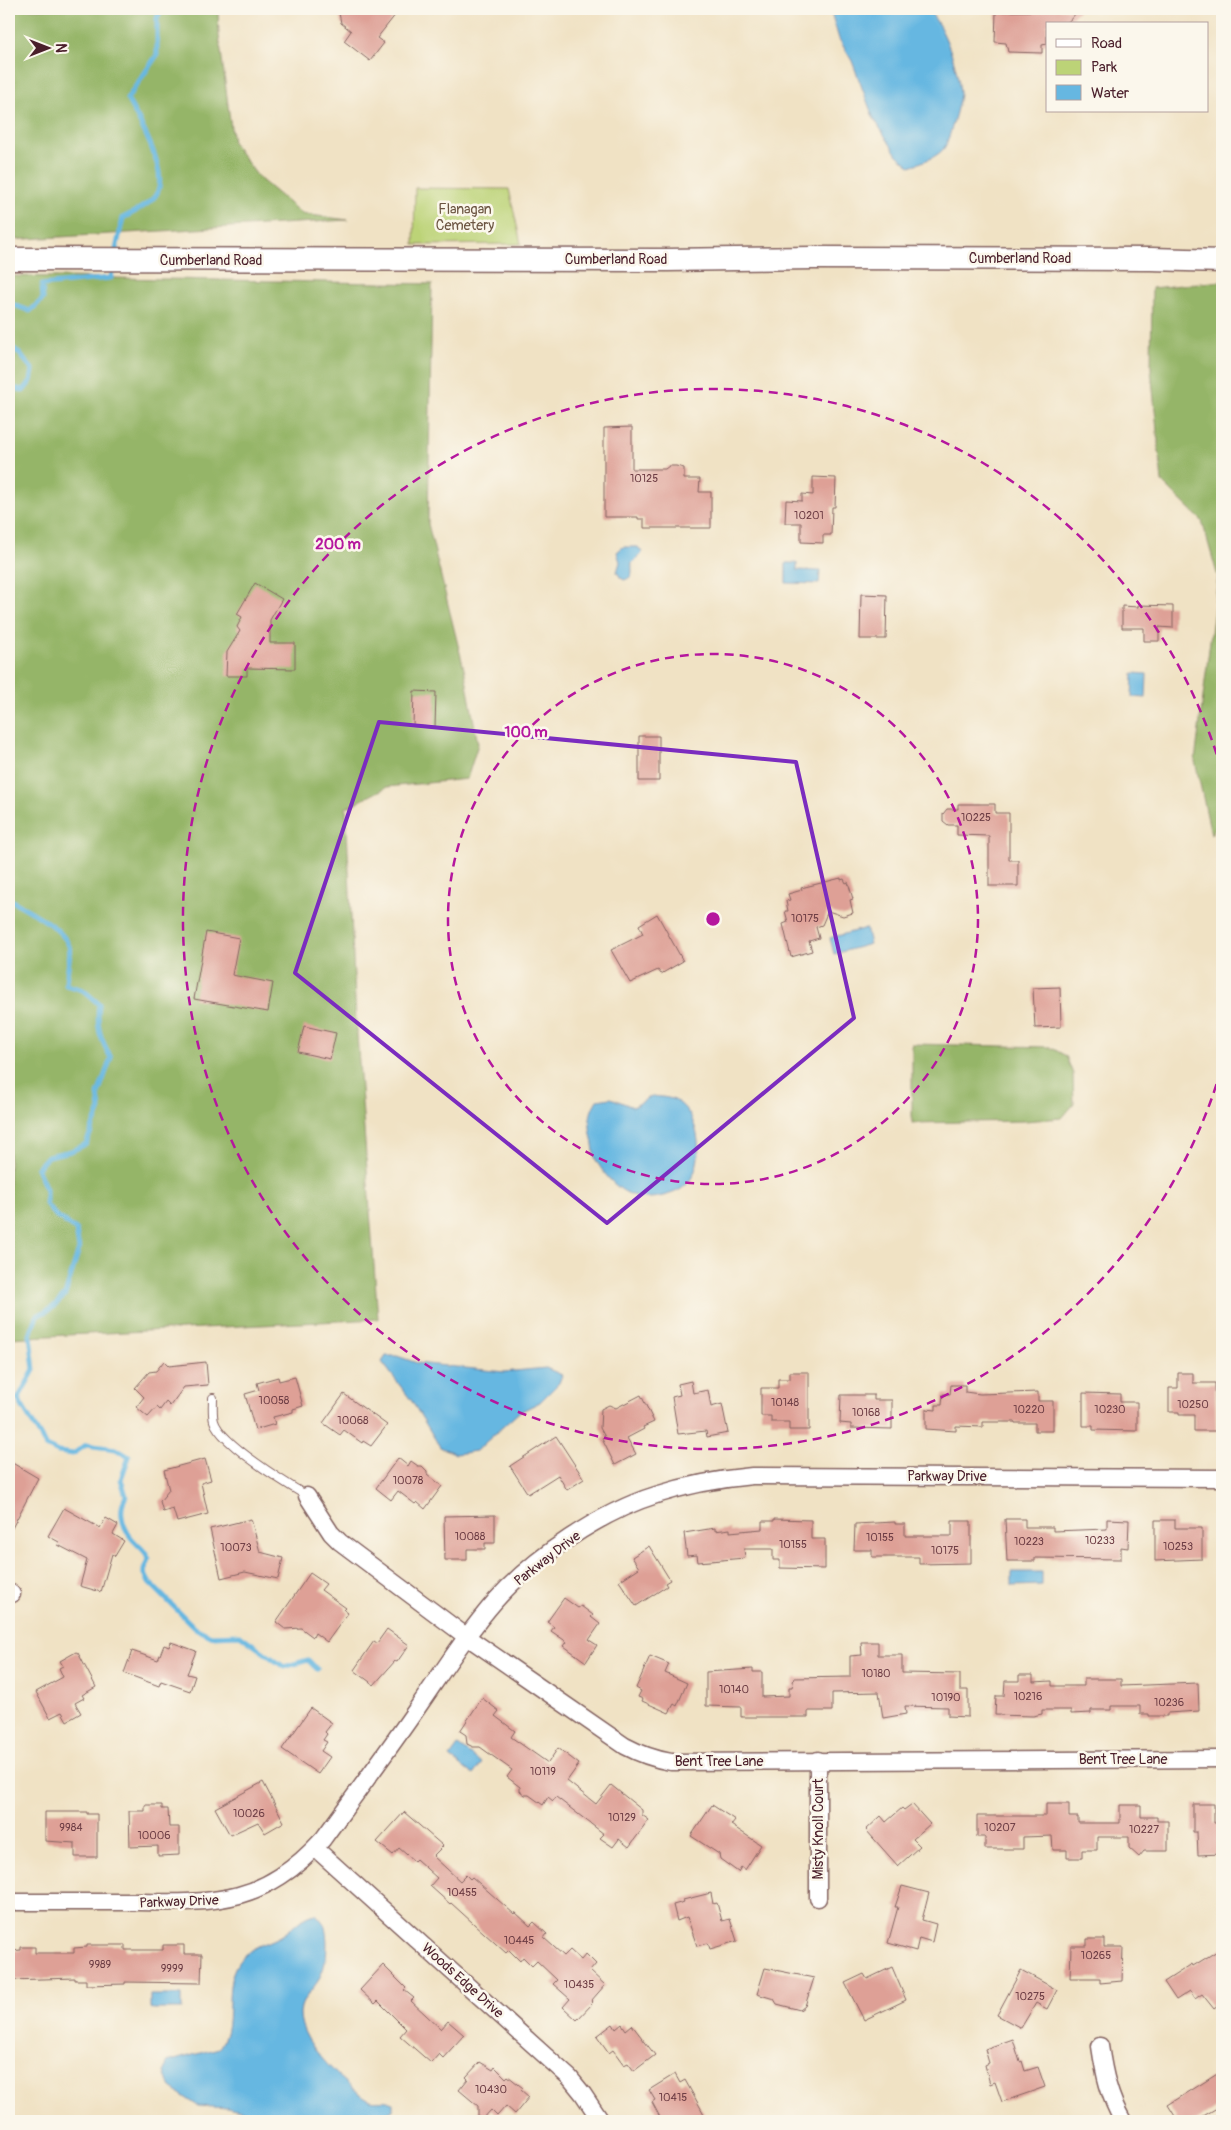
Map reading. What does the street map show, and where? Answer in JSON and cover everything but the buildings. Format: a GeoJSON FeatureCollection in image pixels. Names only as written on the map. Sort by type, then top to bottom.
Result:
{"type":"FeatureCollection","features":[{"type":"Feature","properties":{"kind":"main road","name":"Cumberland Road"},"geometry":{"type":"LineString","coordinates":[[9,259],[667,260],[814,258],[1222,261]]}},
{"type":"Feature","properties":{"kind":"street","name":"Parkway Drive"},"geometry":{"type":"LineString","coordinates":[[9,1902],[198,1903],[242,1895],[277,1880],[315,1848],[392,1745],[467,1637],[496,1600],[557,1546],[592,1524],[656,1494],[722,1479],[752,1476],[1222,1478]]}},
{"type":"Feature","properties":{"kind":"street","name":"Bent Tree Lane"},"geometry":{"type":"LineString","coordinates":[[307,1496],[331,1533],[340,1542],[467,1637],[625,1746],[641,1754],[671,1762],[1222,1759]]}},
{"type":"Feature","properties":{"kind":"street","name":"Misty Knoll Court"},"geometry":{"type":"LineString","coordinates":[[818,1760],[818,1898]]}},
{"type":"Feature","properties":{"kind":"street","name":"Woods Edge Drive"},"geometry":{"type":"LineString","coordinates":[[315,1848],[570,2078],[601,2121]]}},
{"type":"Feature","properties":{"kind":"street"},"geometry":{"type":"LineString","coordinates":[[1100,2046],[1105,2080],[1114,2106],[1123,2121]]}},
{"type":"Feature","properties":{"kind":"lane"},"geometry":{"type":"LineString","coordinates":[[213,1398],[214,1421],[219,1432],[271,1474],[307,1496]]}},
{"type":"Feature","properties":{"kind":"highlighted area"},"geometry":{"type":"Polygon","coordinates":[[[379,722],[796,762],[854,1018],[607,1223],[295,973],[379,722]]]}},
{"type":"Feature","properties":{"kind":"green space"},"geometry":{"type":"Polygon","coordinates":[[[9,9],[218,9],[219,36],[233,143],[259,178],[302,214],[348,220],[9,240],[9,9]]]}},
{"type":"Feature","properties":{"kind":"green space","name":"Flanagan Cemetery"},"geometry":{"type":"Polygon","coordinates":[[[415,188],[509,189],[521,244],[414,245],[415,188]]]}},
{"type":"Feature","properties":{"kind":"green space"},"geometry":{"type":"Polygon","coordinates":[[[9,276],[432,284],[428,524],[465,673],[478,744],[467,779],[387,787],[346,808],[356,1021],[378,1319],[9,1338],[9,276]]]}},
{"type":"Feature","properties":{"kind":"green space"},"geometry":{"type":"Polygon","coordinates":[[[1222,281],[1222,818],[1211,834],[1195,761],[1218,577],[1202,521],[1162,482],[1151,369],[1152,288],[1222,281]]]}},
{"type":"Feature","properties":{"kind":"green space"},"geometry":{"type":"Polygon","coordinates":[[[912,1044],[1050,1047],[1066,1056],[1073,1074],[1074,1104],[1062,1118],[1025,1121],[912,1123],[912,1044]]]}},
{"type":"Feature","properties":{"kind":"water"},"geometry":{"type":"Polygon","coordinates":[[[830,9],[927,9],[934,17],[949,48],[957,72],[960,93],[946,145],[940,153],[910,166],[897,155],[873,117],[852,61],[839,39],[830,9]]]}},
{"type":"Feature","properties":{"kind":"water"},"geometry":{"type":"Polygon","coordinates":[[[623,547],[638,547],[642,552],[632,563],[630,577],[624,580],[617,572],[620,562],[617,552],[623,547]]]}},
{"type":"Feature","properties":{"kind":"water"},"geometry":{"type":"Polygon","coordinates":[[[786,563],[797,563],[797,570],[820,571],[819,584],[786,583],[786,563]]]}},
{"type":"Feature","properties":{"kind":"water"},"geometry":{"type":"Polygon","coordinates":[[[1133,673],[1147,674],[1146,698],[1132,697],[1133,673]]]}},
{"type":"Feature","properties":{"kind":"water"},"geometry":{"type":"Polygon","coordinates":[[[866,928],[870,944],[834,954],[830,938],[866,928]]]}},
{"type":"Feature","properties":{"kind":"water"},"geometry":{"type":"Polygon","coordinates":[[[652,1096],[672,1099],[686,1109],[696,1130],[698,1154],[692,1176],[684,1187],[663,1196],[642,1198],[624,1191],[609,1179],[603,1171],[595,1158],[590,1121],[597,1100],[611,1098],[633,1107],[652,1096]]]}},
{"type":"Feature","properties":{"kind":"water"},"geometry":{"type":"Polygon","coordinates":[[[386,1356],[397,1356],[417,1363],[504,1372],[546,1368],[562,1375],[559,1383],[540,1402],[518,1413],[476,1451],[456,1454],[440,1447],[411,1400],[382,1362],[386,1356]]]}},
{"type":"Feature","properties":{"kind":"water"},"geometry":{"type":"Polygon","coordinates":[[[1012,1572],[1042,1572],[1042,1585],[1012,1586],[1012,1572]]]}},
{"type":"Feature","properties":{"kind":"water"},"geometry":{"type":"Polygon","coordinates":[[[458,1746],[482,1763],[473,1775],[450,1757],[458,1746]]]}},
{"type":"Feature","properties":{"kind":"water"},"geometry":{"type":"Polygon","coordinates":[[[316,1914],[325,1927],[326,1955],[320,1976],[301,2007],[300,2019],[304,2032],[312,2046],[334,2072],[368,2099],[393,2103],[393,2110],[373,2121],[287,2121],[227,2108],[198,2106],[171,2088],[165,2072],[167,2062],[219,2048],[225,2037],[228,2024],[230,1985],[239,1961],[249,1951],[281,1936],[306,1917],[316,1914]]]}},
{"type":"Feature","properties":{"kind":"water"},"geometry":{"type":"Polygon","coordinates":[[[150,1995],[182,1995],[182,2009],[150,2009],[150,1995]]]}},
{"type":"Feature","properties":{"kind":"waterway"},"geometry":{"type":"LineString","coordinates":[[115,254],[123,218],[151,201],[157,193],[160,183],[156,159],[151,145],[127,99],[157,55],[157,18],[162,9]]}},
{"type":"Feature","properties":{"kind":"waterway"},"geometry":{"type":"LineString","coordinates":[[9,303],[30,311],[43,299],[42,285],[111,278],[113,265]]}},
{"type":"Feature","properties":{"kind":"waterway"},"geometry":{"type":"LineString","coordinates":[[9,345],[18,352],[33,370],[31,381],[24,390],[9,388]]}},
{"type":"Feature","properties":{"kind":"waterway"},"geometry":{"type":"LineString","coordinates":[[9,899],[43,919],[65,939],[69,946],[70,954],[66,985],[83,990],[99,1004],[98,1019],[100,1032],[111,1058],[98,1094],[100,1109],[86,1144],[71,1151],[48,1156],[37,1168],[46,1189],[46,1204],[56,1216],[76,1230],[79,1249],[65,1295],[52,1308],[37,1316],[30,1335],[34,1370],[18,1399],[46,1446],[58,1452],[73,1454],[86,1445],[116,1449],[129,1457],[121,1479],[126,1496],[122,1508],[125,1527],[132,1539],[149,1559],[144,1572],[149,1582],[195,1628],[211,1636],[240,1635],[284,1667],[308,1660],[317,1669]]}}]}
